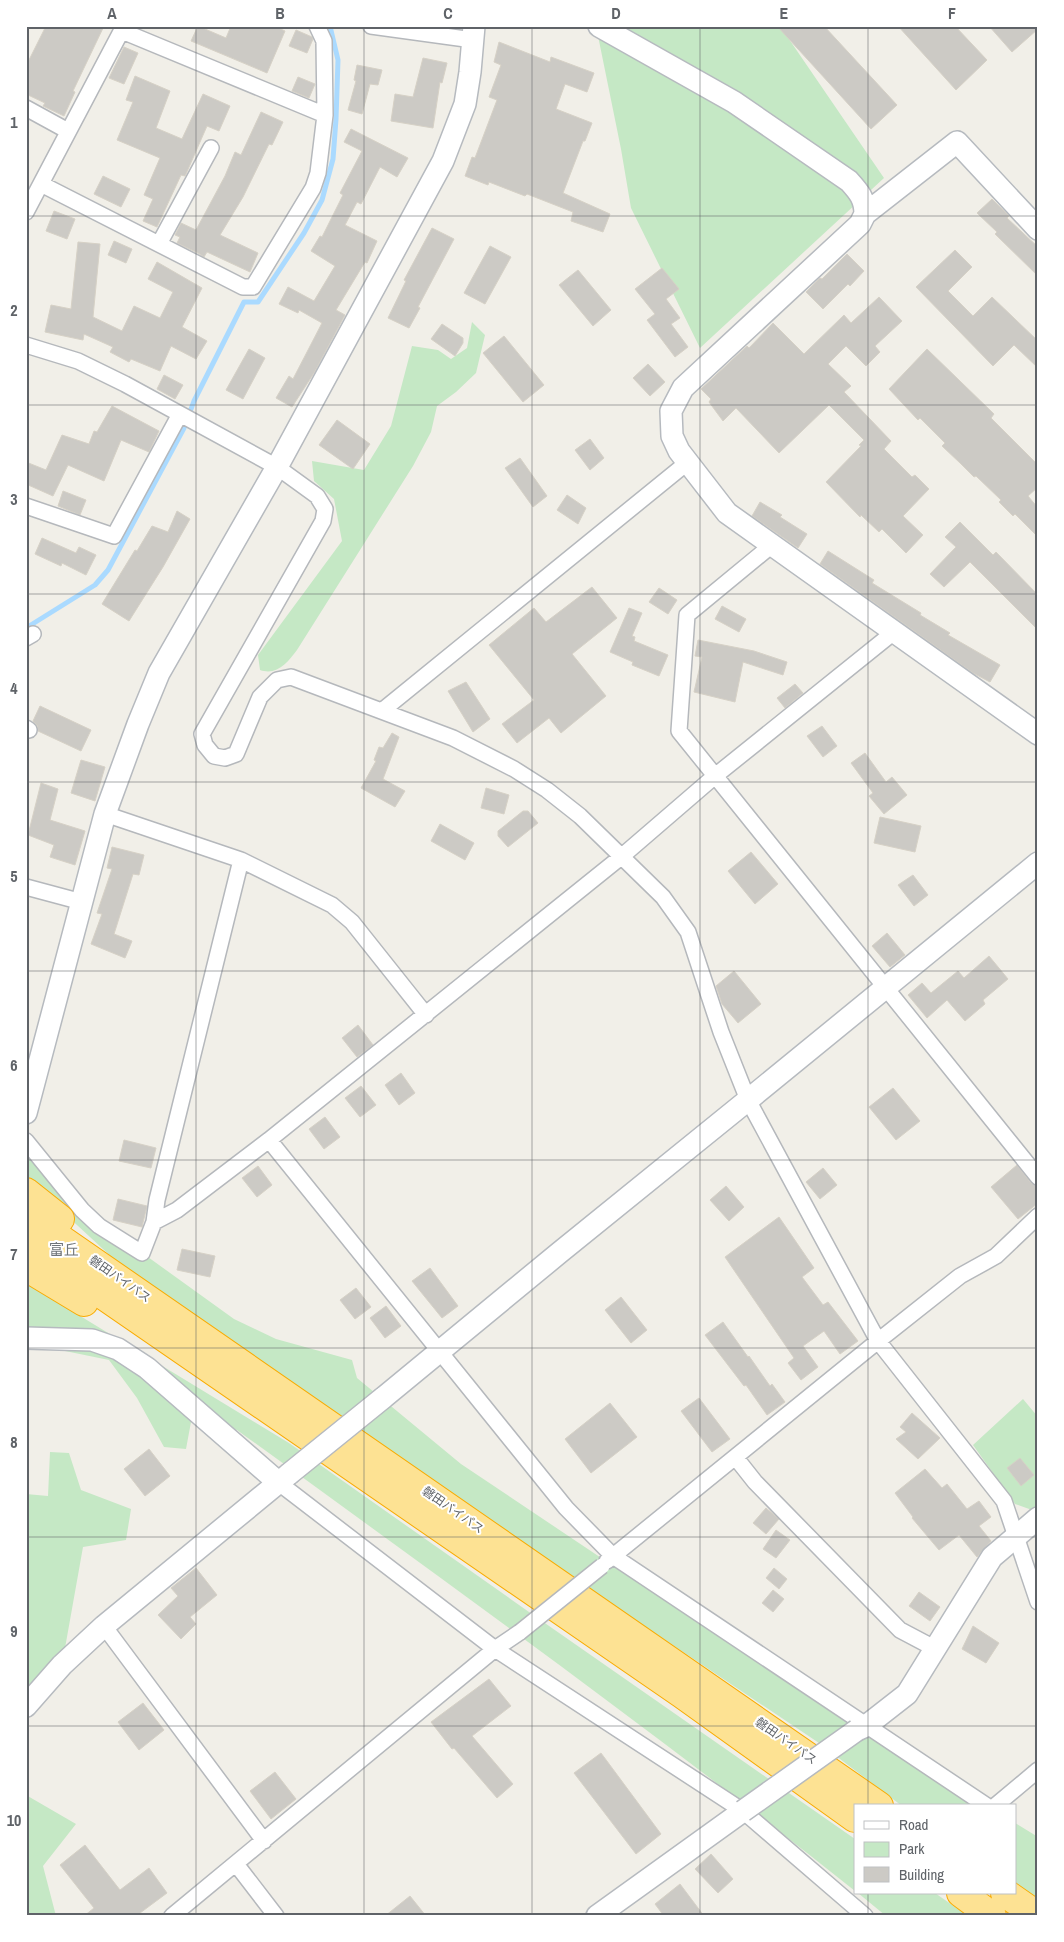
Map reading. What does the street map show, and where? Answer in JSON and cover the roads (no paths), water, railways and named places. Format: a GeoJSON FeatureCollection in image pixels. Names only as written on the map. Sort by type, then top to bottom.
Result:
{"type":"FeatureCollection","features":[{"type":"Feature","properties":{"kind":"highway"},"geometry":{"type":"LineString","coordinates":[[26,1192],[112,1261],[247,1380]]}},
{"type":"Feature","properties":{"kind":"highway","name":"磐田バイパス"},"geometry":{"type":"LineString","coordinates":[[26,1215],[247,1380],[854,1817]]}},
{"type":"Feature","properties":{"kind":"highway","name":"磐田バイパス"},"geometry":{"type":"LineString","coordinates":[[26,1242],[247,1380],[876,1804]]}},
{"type":"Feature","properties":{"kind":"highway"},"geometry":{"type":"LineString","coordinates":[[26,1267],[115,1321],[247,1380]]}},
{"type":"Feature","properties":{"kind":"highway"},"geometry":{"type":"LineString","coordinates":[[962,1894],[992,1916]]}},
{"type":"Feature","properties":{"kind":"highway"},"geometry":{"type":"LineString","coordinates":[[1006,1894],[1038,1916]]}},
{"type":"Feature","properties":{"kind":"street"},"geometry":{"type":"LineString","coordinates":[[40,184],[243,287],[253,287],[313,188],[318,173],[324,115],[324,42],[317,26]]}},
{"type":"Feature","properties":{"kind":"street"},"geometry":{"type":"LineString","coordinates":[[26,1113],[105,814],[159,673],[277,467],[443,161],[465,104],[473,33],[371,26]]}},
{"type":"Feature","properties":{"kind":"street"},"geometry":{"type":"LineString","coordinates":[[599,26],[734,102],[849,182],[861,194],[865,204],[865,214]]}},
{"type":"Feature","properties":{"kind":"street"},"geometry":{"type":"LineString","coordinates":[[26,212],[123,28],[324,115]]}},
{"type":"Feature","properties":{"kind":"street"},"geometry":{"type":"LineString","coordinates":[[26,108],[68,131]]}},
{"type":"Feature","properties":{"kind":"street"},"geometry":{"type":"LineString","coordinates":[[1038,228],[957,142],[865,214],[860,224],[683,388],[671,411],[672,436],[679,452],[727,513],[1038,734]]}},
{"type":"Feature","properties":{"kind":"street"},"geometry":{"type":"LineString","coordinates":[[159,244],[211,148]]}},
{"type":"Feature","properties":{"kind":"street"},"geometry":{"type":"LineString","coordinates":[[26,345],[78,361],[125,384],[277,467],[317,496],[325,509],[323,521],[202,734],[205,745],[214,756],[225,758],[236,754],[260,697],[277,680],[292,677],[453,738],[514,768],[547,790],[580,816],[663,897],[688,932],[721,1032],[748,1100],[878,1341],[1004,1501],[1038,1602]]}},
{"type":"Feature","properties":{"kind":"street"},"geometry":{"type":"LineString","coordinates":[[26,506],[114,536],[180,414]]}},
{"type":"Feature","properties":{"kind":"street"},"geometry":{"type":"LineString","coordinates":[[383,710],[688,462]]}},
{"type":"Feature","properties":{"kind":"street"},"geometry":{"type":"LineString","coordinates":[[772,545],[686,614],[678,731],[1038,1177]]}},
{"type":"Feature","properties":{"kind":"street"},"geometry":{"type":"LineString","coordinates":[[154,1222],[177,1210],[269,1140],[620,857],[715,776],[894,632]]}},
{"type":"Feature","properties":{"kind":"street"},"geometry":{"type":"LineString","coordinates":[[105,814],[241,860],[332,905],[352,922],[426,1014]]}},
{"type":"Feature","properties":{"kind":"street"},"geometry":{"type":"LineString","coordinates":[[26,1141],[82,1210],[99,1226],[142,1252],[154,1222],[241,860]]}},
{"type":"Feature","properties":{"kind":"street"},"geometry":{"type":"LineString","coordinates":[[26,1706],[62,1665],[104,1626],[1038,863]]}},
{"type":"Feature","properties":{"kind":"street"},"geometry":{"type":"LineString","coordinates":[[26,886],[82,902]]}},
{"type":"Feature","properties":{"kind":"street"},"geometry":{"type":"LineString","coordinates":[[269,1140],[608,1561],[861,1728],[984,1804]]}},
{"type":"Feature","properties":{"kind":"street"},"geometry":{"type":"LineString","coordinates":[[172,1916],[495,1649],[520,1632],[878,1341],[960,1276],[996,1256],[1038,1216]]}},
{"type":"Feature","properties":{"kind":"street"},"geometry":{"type":"LineString","coordinates":[[26,1338],[92,1340],[118,1349],[147,1368],[495,1649],[743,1811],[865,1916]]}},
{"type":"Feature","properties":{"kind":"street"},"geometry":{"type":"LineString","coordinates":[[736,1458],[755,1482],[900,1630],[936,1649]]}},
{"type":"Feature","properties":{"kind":"street"},"geometry":{"type":"LineString","coordinates":[[597,1916],[907,1694],[992,1557],[1015,1535],[1038,1518]]}},
{"type":"Feature","properties":{"kind":"street"},"geometry":{"type":"LineString","coordinates":[[104,1626],[264,1841]]}},
{"type":"Feature","properties":{"kind":"street"},"geometry":{"type":"LineString","coordinates":[[996,1804],[1038,1770]]}},
{"type":"Feature","properties":{"kind":"street"},"geometry":{"type":"LineString","coordinates":[[236,1864],[276,1916]]}},
{"type":"Feature","properties":{"kind":"waterway"},"geometry":{"type":"LineString","coordinates":[[26,628],[95,585],[108,570],[184,428],[194,401],[244,302],[258,302],[304,233],[322,200],[333,159],[336,119],[338,60],[330,26]]}},
{"type":"Feature","properties":{"kind":"district","name":"富丘"},"geometry":{"type":"Point","coordinates":[64,1250]}}]}
